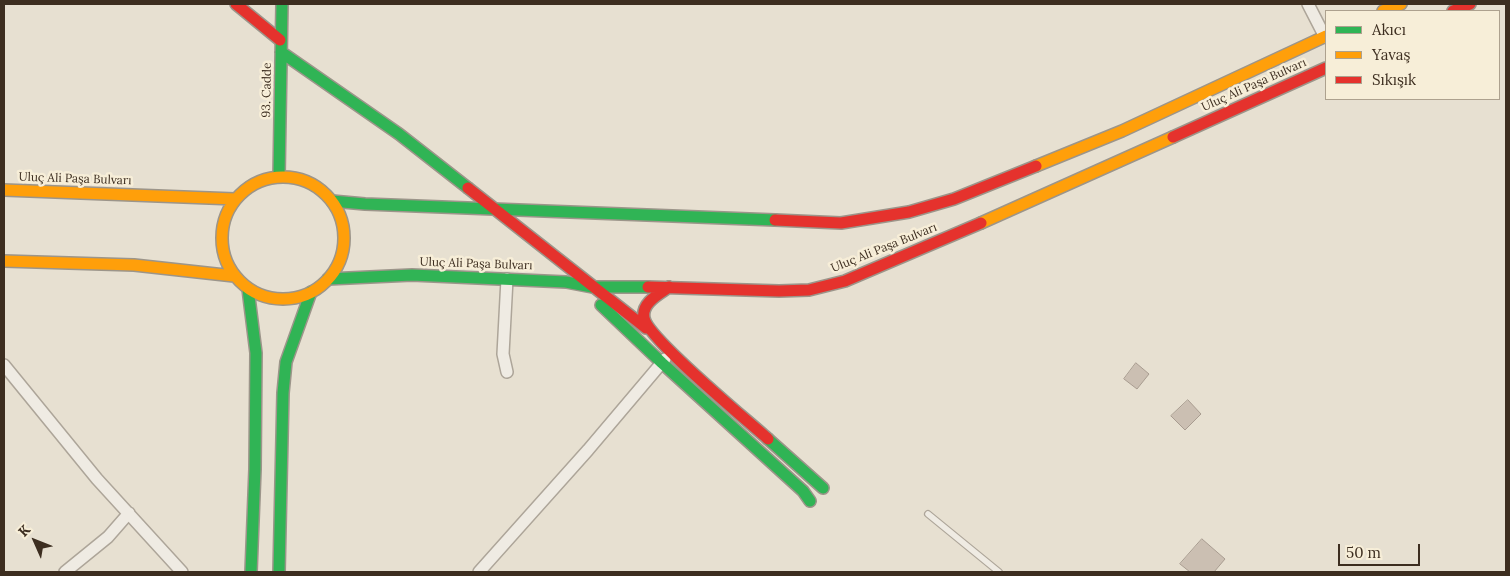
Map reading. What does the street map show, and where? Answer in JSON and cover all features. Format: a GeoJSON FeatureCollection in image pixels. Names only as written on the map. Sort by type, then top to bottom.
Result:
{"type":"FeatureCollection","features":[{"type":"Feature","properties":{"kind":"street"},"geometry":{"type":"LineString","coordinates":[[236,4],[281,46],[399,134],[646,328],[670,352],[823,488]]}},
{"type":"Feature","properties":{"kind":"street","name":"93. Cadde"},"geometry":{"type":"LineString","coordinates":[[279,176],[282,4]]}},
{"type":"Feature","properties":{"kind":"street"},"geometry":{"type":"LineString","coordinates":[[1308,4],[1325,34]]}},
{"type":"Feature","properties":{"kind":"street"},"geometry":{"type":"LineString","coordinates":[[1386,10],[1401,4]]}},
{"type":"Feature","properties":{"kind":"street"},"geometry":{"type":"LineString","coordinates":[[1455,10],[1470,4]]}},
{"type":"Feature","properties":{"kind":"street","name":"Uluç Ali Paşa Bulvarı"},"geometry":{"type":"LineString","coordinates":[[332,201],[365,204],[841,223],[901,214],[954,199],[1122,131],[1325,36]]}},
{"type":"Feature","properties":{"kind":"street","name":"Uluç Ali Paşa Bulvarı"},"geometry":{"type":"LineString","coordinates":[[328,279],[412,275],[566,282],[592,287],[809,290],[844,281],[911,254],[1325,68]]}},
{"type":"Feature","properties":{"kind":"street"},"geometry":{"type":"LineString","coordinates":[[279,176],[309,182],[332,201],[341,218],[344,246],[338,265],[320,287],[303,296],[284,300],[265,297],[248,289],[234,276],[225,258],[221,238],[225,217],[235,199],[246,189],[260,181],[279,176]]}},
{"type":"Feature","properties":{"kind":"street","name":"Uluç Ali Paşa Bulvarı"},"geometry":{"type":"LineString","coordinates":[[4,190],[235,199]]}},
{"type":"Feature","properties":{"kind":"street"},"geometry":{"type":"LineString","coordinates":[[4,260],[134,265],[234,276]]}},
{"type":"Feature","properties":{"kind":"street"},"geometry":{"type":"LineString","coordinates":[[507,279],[503,354],[507,372]]}},
{"type":"Feature","properties":{"kind":"street"},"geometry":{"type":"LineString","coordinates":[[566,282],[584,291],[599,303],[662,363],[798,486],[810,501]]}},
{"type":"Feature","properties":{"kind":"street"},"geometry":{"type":"LineString","coordinates":[[646,328],[643,318],[650,300],[669,287]]}},
{"type":"Feature","properties":{"kind":"street"},"geometry":{"type":"LineString","coordinates":[[248,289],[256,353],[255,469],[251,572]]}},
{"type":"Feature","properties":{"kind":"street"},"geometry":{"type":"LineString","coordinates":[[279,572],[283,393],[286,362],[311,292]]}},
{"type":"Feature","properties":{"kind":"street"},"geometry":{"type":"LineString","coordinates":[[479,572],[588,450],[670,352]]}},
{"type":"Feature","properties":{"kind":"street"},"geometry":{"type":"LineString","coordinates":[[4,365],[98,479],[182,572]]}},
{"type":"Feature","properties":{"kind":"street"},"geometry":{"type":"LineString","coordinates":[[65,572],[108,537],[130,513]]}},
{"type":"Feature","properties":{"kind":"lane"},"geometry":{"type":"LineString","coordinates":[[928,514],[999,572]]}},
{"type":"Feature","properties":{"kind":"building"},"geometry":{"type":"Polygon","coordinates":[[[1136,363],[1149,374],[1137,389],[1124,379],[1136,363]]]}},
{"type":"Feature","properties":{"kind":"building"},"geometry":{"type":"Polygon","coordinates":[[[1188,400],[1201,414],[1185,430],[1171,416],[1188,400]]]}},
{"type":"Feature","properties":{"kind":"building"},"geometry":{"type":"Polygon","coordinates":[[[1202,539],[1225,559],[1214,572],[1190,572],[1180,564],[1202,539]]]}},
{"type":"Feature","properties":{"kind":"traffic: fast"},"geometry":{"type":"LineString","coordinates":[[279,176],[282,4]]}},
{"type":"Feature","properties":{"kind":"traffic: fast"},"geometry":{"type":"LineString","coordinates":[[281,52],[399,134],[468,188]]}},
{"type":"Feature","properties":{"kind":"traffic: fast"},"geometry":{"type":"LineString","coordinates":[[332,201],[365,204],[775,220]]}},
{"type":"Feature","properties":{"kind":"traffic: fast"},"geometry":{"type":"LineString","coordinates":[[328,279],[412,275],[566,282],[592,287],[648,287]]}},
{"type":"Feature","properties":{"kind":"traffic: fast"},"geometry":{"type":"LineString","coordinates":[[248,289],[256,353],[255,469],[251,572]]}},
{"type":"Feature","properties":{"kind":"traffic: fast"},"geometry":{"type":"LineString","coordinates":[[279,572],[283,393],[286,362],[311,292]]}},
{"type":"Feature","properties":{"kind":"traffic: fast"},"geometry":{"type":"LineString","coordinates":[[601,305],[803,491],[810,501]]}},
{"type":"Feature","properties":{"kind":"traffic: fast"},"geometry":{"type":"LineString","coordinates":[[768,439],[823,488]]}},
{"type":"Feature","properties":{"kind":"traffic: slow"},"geometry":{"type":"LineString","coordinates":[[1386,10],[1401,4]]}},
{"type":"Feature","properties":{"kind":"traffic: slow"},"geometry":{"type":"LineString","coordinates":[[1036,166],[1122,131],[1325,36]]}},
{"type":"Feature","properties":{"kind":"traffic: slow"},"geometry":{"type":"LineString","coordinates":[[981,223],[1173,137]]}},
{"type":"Feature","properties":{"kind":"traffic: slow"},"geometry":{"type":"LineString","coordinates":[[283,177],[307,181],[326,195],[340,214],[344,238],[340,262],[326,281],[307,295],[283,299],[259,295],[240,281],[226,262],[222,238],[226,214],[240,195],[259,181],[283,177]]}},
{"type":"Feature","properties":{"kind":"traffic: slow"},"geometry":{"type":"LineString","coordinates":[[4,190],[235,199]]}},
{"type":"Feature","properties":{"kind":"traffic: slow"},"geometry":{"type":"LineString","coordinates":[[4,261],[134,265],[234,276]]}},
{"type":"Feature","properties":{"kind":"traffic: jam"},"geometry":{"type":"LineString","coordinates":[[236,4],[280,40]]}},
{"type":"Feature","properties":{"kind":"traffic: jam"},"geometry":{"type":"LineString","coordinates":[[1455,10],[1470,4]]}},
{"type":"Feature","properties":{"kind":"traffic: jam"},"geometry":{"type":"LineString","coordinates":[[1173,137],[1325,68]]}},
{"type":"Feature","properties":{"kind":"traffic: jam"},"geometry":{"type":"LineString","coordinates":[[775,220],[841,223],[909,212],[954,199],[1036,166]]}},
{"type":"Feature","properties":{"kind":"traffic: jam"},"geometry":{"type":"LineString","coordinates":[[468,188],[646,328]]}},
{"type":"Feature","properties":{"kind":"traffic: jam"},"geometry":{"type":"LineString","coordinates":[[648,287],[779,291],[809,290],[845,281],[981,223]]}},
{"type":"Feature","properties":{"kind":"traffic: jam"},"geometry":{"type":"LineString","coordinates":[[669,287],[656,296],[645,308],[644,318],[650,328],[679,361],[768,439]]}}]}
